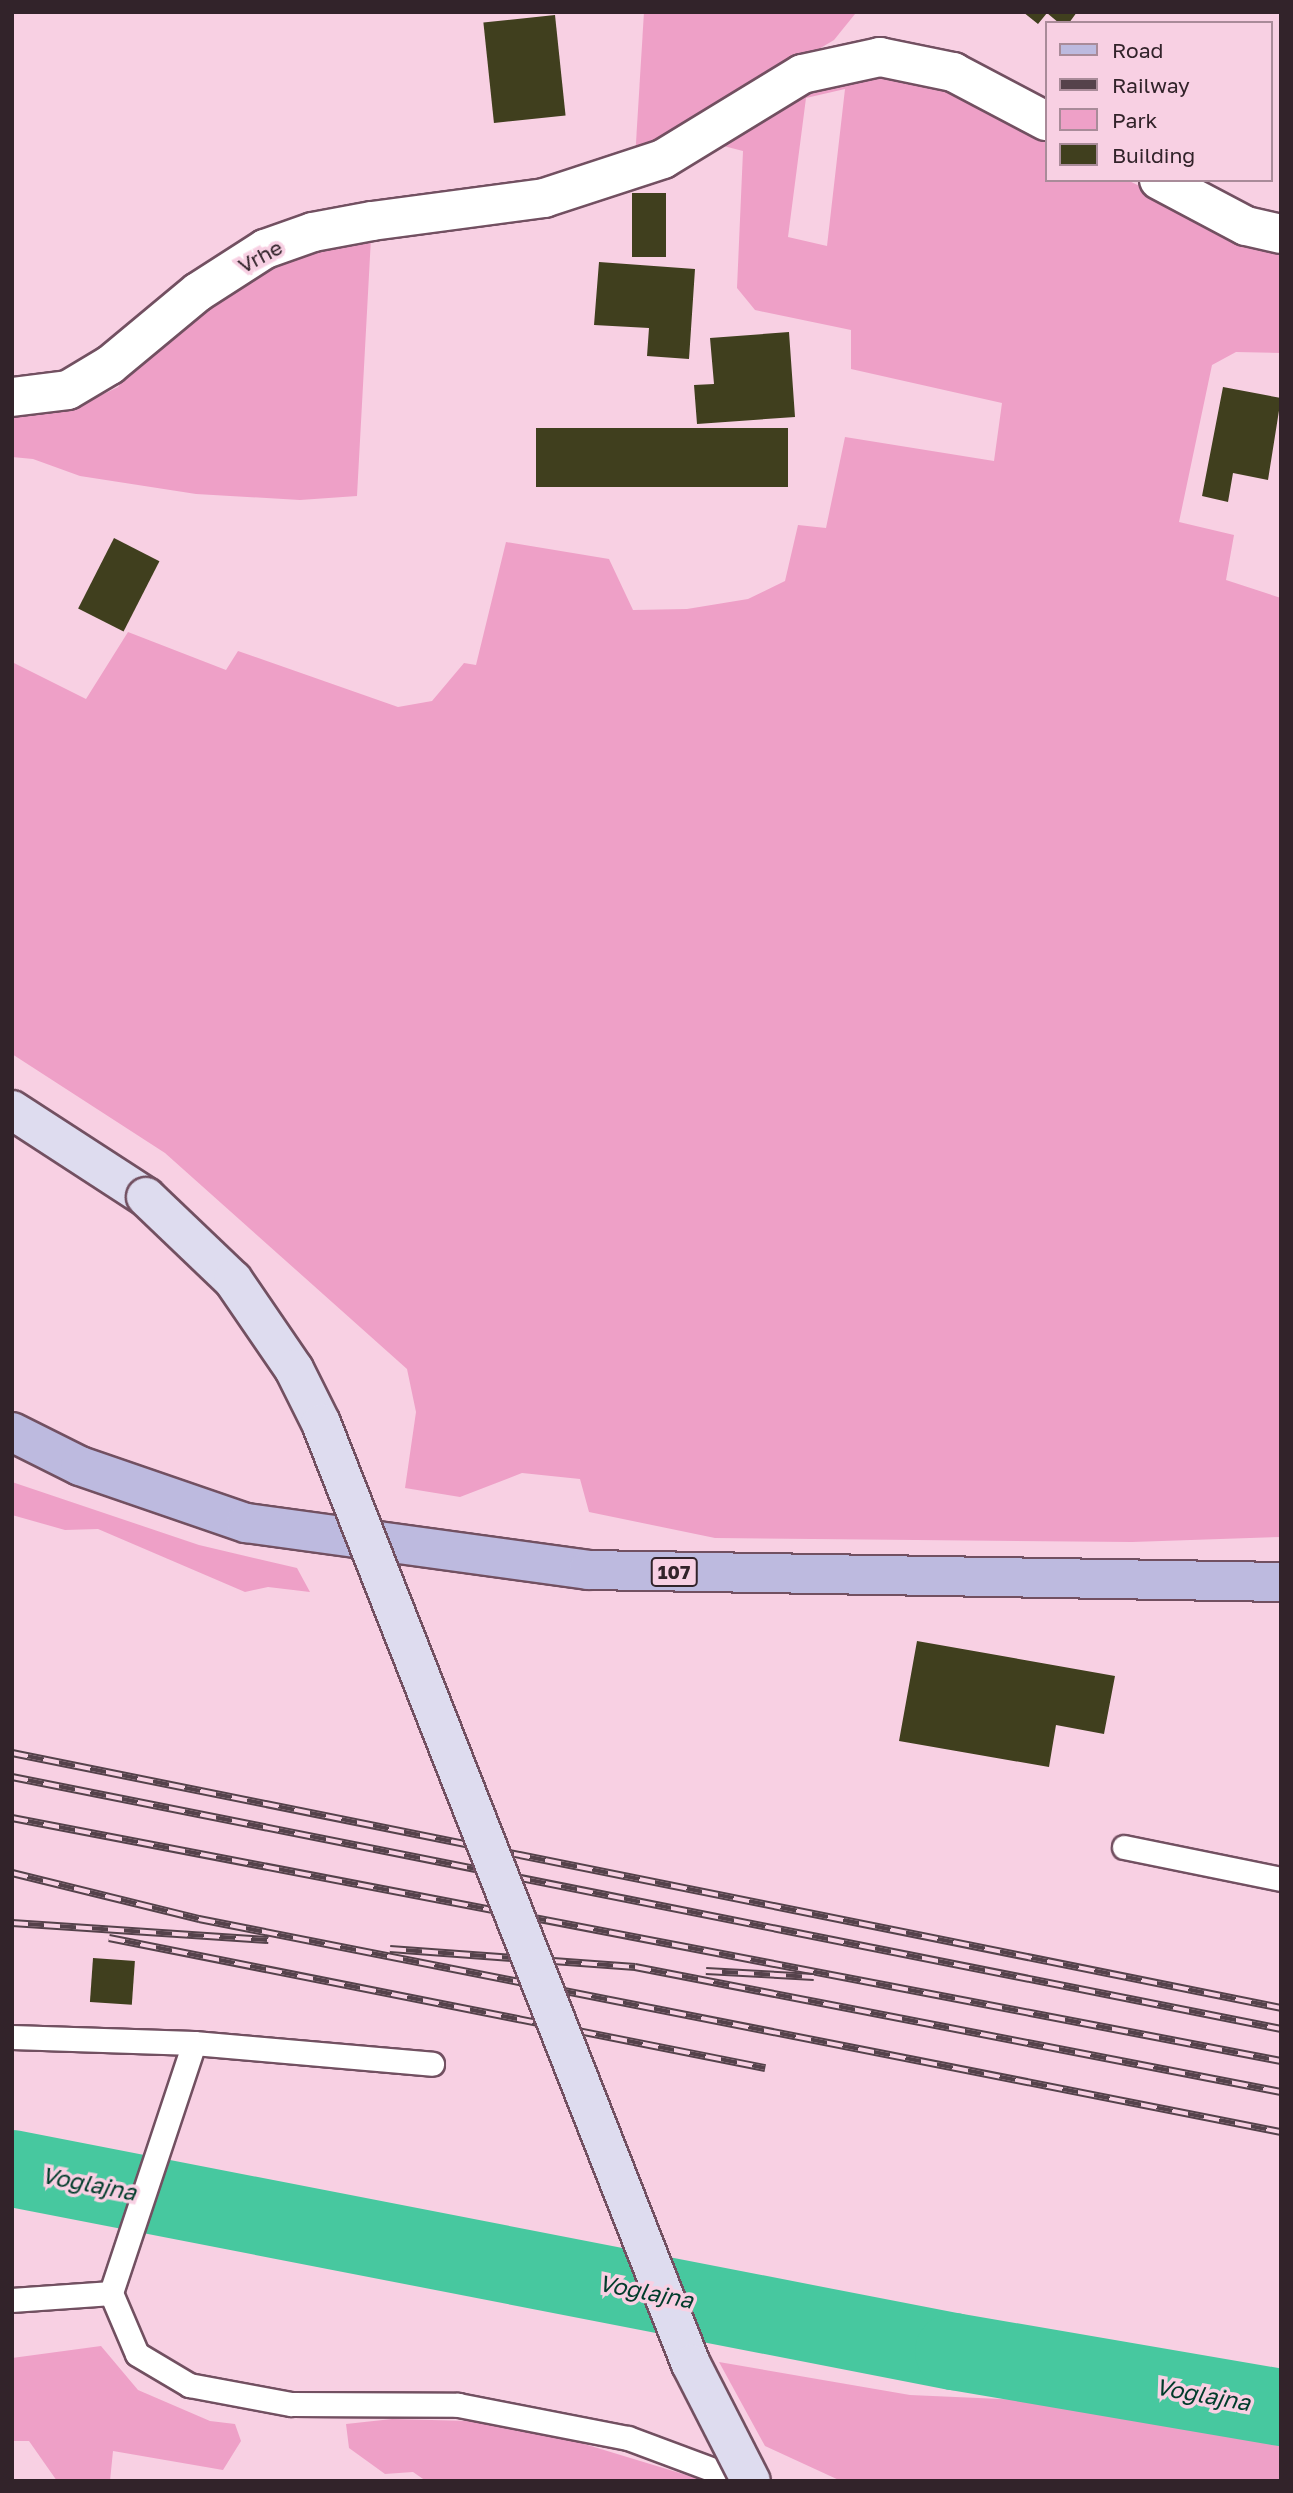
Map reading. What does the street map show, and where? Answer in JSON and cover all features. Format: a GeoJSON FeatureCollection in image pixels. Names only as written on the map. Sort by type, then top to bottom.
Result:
{"type":"FeatureCollection","features":[{"type":"Feature","properties":{"kind":"main road","name":"107"},"geometry":{"type":"LineString","coordinates":[[12,1432],[80,1466],[246,1523],[588,1570],[1281,1582]]}},
{"type":"Feature","properties":{"kind":"street","name":"Vrhe"},"geometry":{"type":"LineString","coordinates":[[12,397],[68,390],[110,365],[198,292],[265,249],[313,232],[361,223],[544,198],[663,159],[802,74],[851,61],[880,57],[953,72],[1044,120]]}},
{"type":"Feature","properties":{"kind":"street"},"geometry":{"type":"LineString","coordinates":[[1163,182],[1246,226],[1281,234]]}},
{"type":"Feature","properties":{"kind":"street"},"geometry":{"type":"LineString","coordinates":[[12,1110],[146,1197],[233,1280],[294,1369],[321,1423],[691,2364],[751,2481]]}},
{"type":"Feature","properties":{"kind":"lane"},"geometry":{"type":"LineString","coordinates":[[1124,1847],[1281,1879]]}},
{"type":"Feature","properties":{"kind":"lane"},"geometry":{"type":"LineString","coordinates":[[12,2037],[194,2043],[432,2064]]}},
{"type":"Feature","properties":{"kind":"lane"},"geometry":{"type":"LineString","coordinates":[[194,2043],[168,2113],[111,2293],[138,2354],[189,2385],[291,2404],[458,2405],[628,2438],[743,2481]]}},
{"type":"Feature","properties":{"kind":"lane"},"geometry":{"type":"LineString","coordinates":[[12,2300],[111,2293]]}},
{"type":"Feature","properties":{"kind":"green space"},"geometry":{"type":"Polygon","coordinates":[[[644,12],[855,14],[834,40],[635,159],[644,12]]]}},
{"type":"Feature","properties":{"kind":"green space"},"geometry":{"type":"Polygon","coordinates":[[[852,70],[929,78],[1044,134],[1044,182],[1131,182],[1241,234],[1281,243],[1281,353],[1236,352],[1212,365],[1179,522],[1234,535],[1226,580],[1281,598],[1281,1537],[1132,1542],[715,1538],[589,1512],[580,1479],[522,1473],[460,1497],[405,1488],[416,1412],[407,1369],[165,1153],[12,1054],[12,662],[86,699],[128,632],[226,670],[238,651],[398,707],[432,701],[464,663],[476,665],[506,542],[609,559],[633,610],[687,609],[748,599],[785,581],[798,525],[826,528],[845,437],[994,461],[1002,403],[851,369],[851,330],[755,310],[737,288],[743,151],[712,143],[852,70]],[[845,89],[806,98],[788,237],[827,246],[845,89]]]}},
{"type":"Feature","properties":{"kind":"green space"},"geometry":{"type":"Polygon","coordinates":[[[371,238],[357,496],[300,500],[196,494],[80,476],[33,459],[12,457],[12,412],[54,411],[87,402],[118,387],[132,368],[210,304],[291,252],[371,238]]]}},
{"type":"Feature","properties":{"kind":"green space"},"geometry":{"type":"Polygon","coordinates":[[[12,1482],[199,1545],[297,1568],[310,1592],[268,1587],[245,1592],[98,1529],[65,1530],[12,1515],[12,1482]]]}},
{"type":"Feature","properties":{"kind":"green space"},"geometry":{"type":"Polygon","coordinates":[[[101,2346],[138,2390],[210,2421],[235,2424],[241,2441],[223,2470],[113,2451],[110,2481],[57,2481],[29,2441],[12,2441],[12,2358],[101,2346]]]}},
{"type":"Feature","properties":{"kind":"green space"},"geometry":{"type":"Polygon","coordinates":[[[719,2362],[910,2395],[1021,2400],[1092,2395],[1195,2413],[1281,2441],[1281,2481],[841,2481],[765,2446],[719,2362]]]}},
{"type":"Feature","properties":{"kind":"green space"},"geometry":{"type":"Polygon","coordinates":[[[392,2419],[512,2422],[706,2481],[426,2481],[413,2472],[385,2474],[349,2448],[346,2424],[392,2419]]]}},
{"type":"Feature","properties":{"kind":"building"},"geometry":{"type":"Polygon","coordinates":[[[1023,12],[1077,12],[1070,21],[1057,21],[1047,13],[1038,24],[1023,12]]]}},
{"type":"Feature","properties":{"kind":"building"},"geometry":{"type":"Polygon","coordinates":[[[555,15],[566,115],[494,123],[483,23],[555,15]]]}},
{"type":"Feature","properties":{"kind":"building"},"geometry":{"type":"Polygon","coordinates":[[[632,193],[666,193],[666,257],[632,257],[632,193]]]}},
{"type":"Feature","properties":{"kind":"building"},"geometry":{"type":"Polygon","coordinates":[[[599,262],[695,269],[689,359],[647,356],[649,328],[594,325],[599,262]]]}},
{"type":"Feature","properties":{"kind":"building"},"geometry":{"type":"Polygon","coordinates":[[[789,332],[795,417],[697,424],[694,385],[714,384],[710,338],[789,332]]]}},
{"type":"Feature","properties":{"kind":"building"},"geometry":{"type":"Polygon","coordinates":[[[1223,387],[1281,398],[1268,480],[1233,473],[1228,502],[1202,496],[1223,387]]]}},
{"type":"Feature","properties":{"kind":"building"},"geometry":{"type":"Polygon","coordinates":[[[536,428],[788,428],[788,487],[536,487],[536,428]]]}},
{"type":"Feature","properties":{"kind":"building"},"geometry":{"type":"Polygon","coordinates":[[[114,538],[159,561],[124,632],[78,608],[114,538]]]}},
{"type":"Feature","properties":{"kind":"building"},"geometry":{"type":"Polygon","coordinates":[[[917,1641],[1115,1676],[1104,1734],[1056,1725],[1049,1767],[899,1741],[917,1641]]]}},
{"type":"Feature","properties":{"kind":"building"},"geometry":{"type":"Polygon","coordinates":[[[93,1958],[135,1961],[132,2005],[90,2002],[93,1958]]]}},
{"type":"Feature","properties":{"kind":"waterway","name":"Voglajna"},"geometry":{"type":"LineString","coordinates":[[12,2168],[953,2351],[1281,2407]]}},
{"type":"Feature","properties":{"kind":"railway"},"geometry":{"type":"LineString","coordinates":[[12,1753],[1281,2008]]}},
{"type":"Feature","properties":{"kind":"railway"},"geometry":{"type":"LineString","coordinates":[[12,1777],[1281,2029]]}},
{"type":"Feature","properties":{"kind":"railway"},"geometry":{"type":"LineString","coordinates":[[12,1818],[1281,2061]]}},
{"type":"Feature","properties":{"kind":"railway"},"geometry":{"type":"LineString","coordinates":[[12,1873],[199,1919],[1281,2132]]}},
{"type":"Feature","properties":{"kind":"railway"},"geometry":{"type":"LineString","coordinates":[[12,1923],[268,1940]]}},
{"type":"Feature","properties":{"kind":"railway"},"geometry":{"type":"LineString","coordinates":[[109,1938],[765,2068]]}},
{"type":"Feature","properties":{"kind":"railway"},"geometry":{"type":"LineString","coordinates":[[390,1949],[635,1967],[1281,2092]]}},
{"type":"Feature","properties":{"kind":"railway"},"geometry":{"type":"LineString","coordinates":[[706,1971],[814,1977]]}}]}
